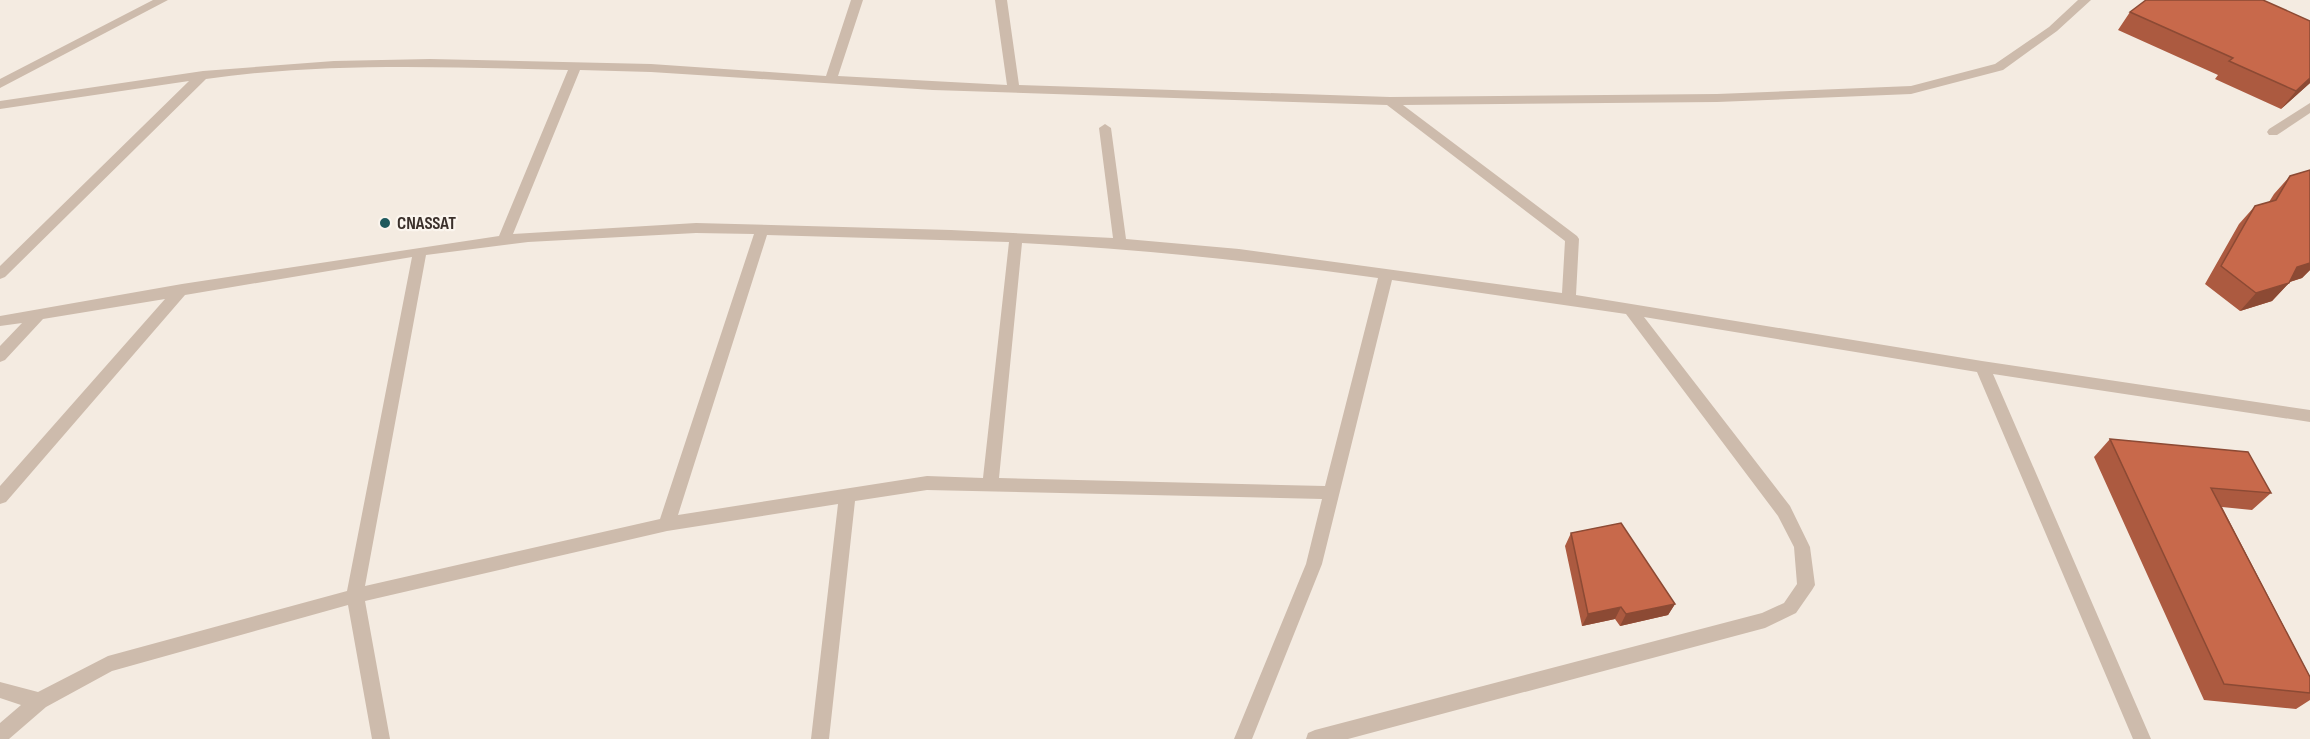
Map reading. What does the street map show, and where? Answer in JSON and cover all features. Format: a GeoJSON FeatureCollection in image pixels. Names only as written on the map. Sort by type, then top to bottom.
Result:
{"type":"FeatureCollection","features":[{"type":"Feature","properties":{"kind":"street"},"geometry":{"type":"LineString","coordinates":[[0,84],[162,0]]}},
{"type":"Feature","properties":{"kind":"street"},"geometry":{"type":"LineString","coordinates":[[831,79],[856,0]]}},
{"type":"Feature","properties":{"kind":"street"},"geometry":{"type":"LineString","coordinates":[[1001,0],[1013,88]]}},
{"type":"Feature","properties":{"kind":"street"},"geometry":{"type":"LineString","coordinates":[[0,105],[237,71],[344,64],[430,63],[651,68],[1013,88],[1390,101],[1717,98],[1911,90],[1999,67],[2053,29],[2085,0]]}},
{"type":"Feature","properties":{"kind":"street"},"geometry":{"type":"LineString","coordinates":[[504,240],[575,67]]}},
{"type":"Feature","properties":{"kind":"street"},"geometry":{"type":"LineString","coordinates":[[0,274],[203,75]]}},
{"type":"Feature","properties":{"kind":"street"},"geometry":{"type":"LineString","coordinates":[[1390,101],[1572,239],[1569,299]]}},
{"type":"Feature","properties":{"kind":"street"},"geometry":{"type":"LineString","coordinates":[[2272,132],[2310,107]]}},
{"type":"Feature","properties":{"kind":"street"},"geometry":{"type":"LineString","coordinates":[[1105,128],[1119,243]]}},
{"type":"Feature","properties":{"kind":"street"},"geometry":{"type":"LineString","coordinates":[[0,321],[182,289],[504,240],[696,228],[1016,238],[1119,243],[1239,254],[1569,299],[1982,367],[2310,416]]}},
{"type":"Feature","properties":{"kind":"street"},"geometry":{"type":"LineString","coordinates":[[667,524],[762,230]]}},
{"type":"Feature","properties":{"kind":"street"},"geometry":{"type":"LineString","coordinates":[[990,485],[1016,238]]}},
{"type":"Feature","properties":{"kind":"street"},"geometry":{"type":"LineString","coordinates":[[381,739],[355,596],[420,251]]}},
{"type":"Feature","properties":{"kind":"street"},"geometry":{"type":"LineString","coordinates":[[1243,739],[1314,564],[1386,275]]}},
{"type":"Feature","properties":{"kind":"street"},"geometry":{"type":"LineString","coordinates":[[0,496],[182,289]]}},
{"type":"Feature","properties":{"kind":"street"},"geometry":{"type":"LineString","coordinates":[[1315,739],[1754,623],[1790,608],[1806,585],[1802,547],[1784,511],[1632,311]]}},
{"type":"Feature","properties":{"kind":"street"},"geometry":{"type":"LineString","coordinates":[[0,356],[40,314]]}},
{"type":"Feature","properties":{"kind":"street"},"geometry":{"type":"LineString","coordinates":[[1982,367],[2145,738]]}},
{"type":"Feature","properties":{"kind":"street"},"geometry":{"type":"LineString","coordinates":[[0,735],[39,701],[108,664],[355,596],[667,524],[927,483],[1331,493]]}},
{"type":"Feature","properties":{"kind":"street"},"geometry":{"type":"LineString","coordinates":[[820,739],[847,496]]}},
{"type":"Feature","properties":{"kind":"street"},"geometry":{"type":"LineString","coordinates":[[0,690],[39,701]]}},
{"type":"Feature","properties":{"kind":"building"},"geometry":{"type":"Polygon","coordinates":[[[2146,0],[2263,0],[2310,21],[2310,78],[2296,91],[2229,61],[2233,58],[2130,12],[2146,0]]]}},
{"type":"Feature","properties":{"kind":"building"},"geometry":{"type":"Polygon","coordinates":[[[2310,170],[2310,263],[2297,267],[2289,283],[2256,293],[2221,266],[2255,206],[2276,200],[2290,176],[2310,170]]]}},
{"type":"Feature","properties":{"kind":"building"},"geometry":{"type":"Polygon","coordinates":[[[2110,439],[2248,452],[2271,493],[2211,488],[2310,677],[2310,693],[2224,684],[2110,439]]]}},
{"type":"Feature","properties":{"kind":"building"},"geometry":{"type":"Polygon","coordinates":[[[1621,523],[1675,604],[1626,614],[1621,607],[1588,614],[1571,533],[1621,523]]]}},
{"type":"Feature","properties":{"kind":"place","name":"CNASSAT"},"geometry":{"type":"Point","coordinates":[385,223]}}]}
